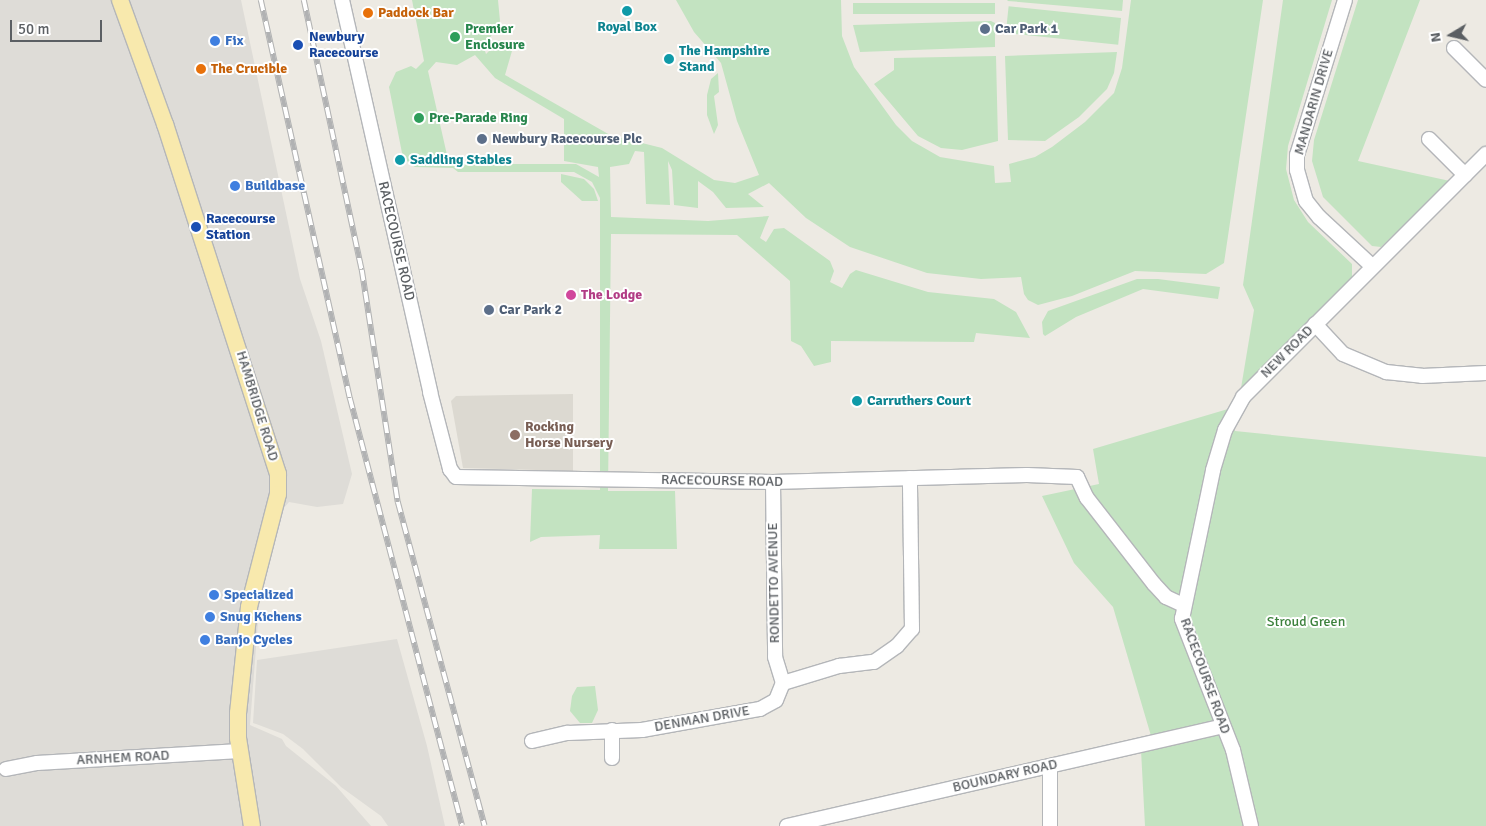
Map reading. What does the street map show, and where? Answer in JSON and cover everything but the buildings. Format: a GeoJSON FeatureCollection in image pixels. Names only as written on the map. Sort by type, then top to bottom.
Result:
{"type":"FeatureCollection","features":[{"type":"Feature","properties":{"kind":"main road","name":"HAMBRIDGE ROAD"},"geometry":{"type":"LineString","coordinates":[[120,0],[168,133],[278,474],[278,494],[249,606],[238,713],[240,751],[252,826]]}},
{"type":"Feature","properties":{"kind":"street","name":"RACECOURSE ROAD"},"geometry":{"type":"LineString","coordinates":[[342,0],[430,392],[450,469],[456,476],[524,480],[773,482],[910,478],[1077,477],[1087,498],[1154,584],[1166,597],[1183,605],[1182,619],[1208,678],[1223,726],[1233,750],[1251,826]]}},
{"type":"Feature","properties":{"kind":"street","name":"MANDARIN DRIVE"},"geometry":{"type":"LineString","coordinates":[[1345,0],[1297,155],[1297,170],[1306,201],[1319,217],[1372,266]]}},
{"type":"Feature","properties":{"kind":"street"},"geometry":{"type":"LineString","coordinates":[[1454,48],[1486,80]]}},
{"type":"Feature","properties":{"kind":"street"},"geometry":{"type":"LineString","coordinates":[[1429,139],[1465,175]]}},
{"type":"Feature","properties":{"kind":"street","name":"NEW ROAD"},"geometry":{"type":"LineString","coordinates":[[1183,605],[1226,430],[1243,397],[1486,154]]}},
{"type":"Feature","properties":{"kind":"street"},"geometry":{"type":"LineString","coordinates":[[1315,324],[1342,354],[1386,372],[1422,376],[1486,373]]}},
{"type":"Feature","properties":{"kind":"street"},"geometry":{"type":"LineString","coordinates":[[783,683],[839,666],[874,662],[896,646],[912,629],[910,478]]}},
{"type":"Feature","properties":{"kind":"street","name":"RONDETTO AVENUE"},"geometry":{"type":"LineString","coordinates":[[773,482],[775,657],[783,683]]}},
{"type":"Feature","properties":{"kind":"street","name":"DENMAN DRIVE"},"geometry":{"type":"LineString","coordinates":[[532,741],[568,733],[642,730],[760,709],[776,700],[783,683]]}},
{"type":"Feature","properties":{"kind":"street","name":"BOUNDARY ROAD"},"geometry":{"type":"LineString","coordinates":[[787,826],[834,820],[1050,766],[1223,726]]}},
{"type":"Feature","properties":{"kind":"street"},"geometry":{"type":"LineString","coordinates":[[612,730],[612,758]]}},
{"type":"Feature","properties":{"kind":"street","name":"ARNHEM ROAD"},"geometry":{"type":"LineString","coordinates":[[6,769],[37,763],[240,751]]}},
{"type":"Feature","properties":{"kind":"street"},"geometry":{"type":"LineString","coordinates":[[1050,766],[1050,826]]}},
{"type":"Feature","properties":{"kind":"shaded area"},"geometry":{"type":"Polygon","coordinates":[[[0,0],[241,0],[300,279],[321,341],[352,474],[343,504],[317,507],[289,502],[282,510],[260,596],[250,725],[282,739],[286,746],[336,786],[371,826],[0,826],[0,0]]]}},
{"type":"Feature","properties":{"kind":"shaded area","name":"Rocking Horse Nursery"},"geometry":{"type":"Polygon","coordinates":[[[573,394],[573,471],[463,468],[451,401],[456,396],[573,394]]]}},
{"type":"Feature","properties":{"kind":"shaded area"},"geometry":{"type":"Polygon","coordinates":[[[397,639],[427,746],[445,826],[388,826],[381,816],[341,787],[303,749],[283,734],[253,723],[257,660],[397,639]]]}},
{"type":"Feature","properties":{"kind":"green space"},"geometry":{"type":"Polygon","coordinates":[[[412,0],[498,0],[500,21],[484,48],[486,54],[500,40],[514,44],[505,75],[610,135],[662,148],[714,180],[735,183],[759,175],[737,121],[721,63],[694,32],[676,0],[841,0],[842,36],[854,67],[896,125],[912,141],[940,157],[994,166],[995,183],[1011,182],[1009,164],[1035,157],[1052,147],[1085,122],[1114,93],[1122,68],[1131,0],[1263,0],[1224,263],[1206,274],[1135,271],[1072,296],[1038,305],[1028,300],[1024,294],[1021,277],[981,279],[927,273],[850,247],[806,218],[769,183],[748,194],[764,207],[726,208],[713,192],[698,181],[698,208],[674,205],[672,170],[668,161],[670,205],[646,204],[644,152],[635,151],[629,164],[610,167],[611,217],[708,221],[769,216],[760,238],[766,242],[774,229],[784,228],[830,261],[834,271],[830,282],[842,288],[850,274],[856,270],[928,292],[994,299],[1016,312],[1030,338],[976,333],[974,342],[831,341],[831,362],[814,366],[801,346],[791,341],[790,281],[737,235],[611,234],[608,491],[675,491],[677,549],[599,549],[600,535],[541,537],[530,542],[532,489],[600,490],[600,198],[592,182],[574,172],[458,172],[453,168],[415,167],[403,158],[389,87],[396,72],[411,66],[416,69],[424,61],[412,0]],[[475,55],[457,65],[436,62],[428,71],[447,155],[461,164],[576,164],[599,177],[598,167],[564,161],[564,119],[495,78],[475,55]]]}},
{"type":"Feature","properties":{"kind":"green space"},"geometry":{"type":"Polygon","coordinates":[[[1008,0],[1123,0],[1122,11],[1008,0]]]}},
{"type":"Feature","properties":{"kind":"green space"},"geometry":{"type":"Polygon","coordinates":[[[1283,0],[1332,0],[1288,146],[1286,169],[1294,200],[1308,222],[1352,264],[1352,277],[1240,394],[1254,310],[1243,285],[1283,0]]]}},
{"type":"Feature","properties":{"kind":"green space"},"geometry":{"type":"Polygon","coordinates":[[[1358,0],[1420,0],[1358,161],[1450,181],[1381,247],[1372,246],[1323,197],[1312,161],[1314,140],[1358,0]]]}},
{"type":"Feature","properties":{"kind":"green space"},"geometry":{"type":"Polygon","coordinates":[[[853,3],[995,3],[995,14],[853,14],[853,3]]]}},
{"type":"Feature","properties":{"kind":"green space"},"geometry":{"type":"Polygon","coordinates":[[[1009,6],[1121,18],[1118,45],[1006,33],[1009,6]]]}},
{"type":"Feature","properties":{"kind":"green space"},"geometry":{"type":"Polygon","coordinates":[[[991,21],[995,23],[995,47],[860,52],[853,25],[991,21]]]}},
{"type":"Feature","properties":{"kind":"green space"},"geometry":{"type":"Polygon","coordinates":[[[1117,52],[1114,73],[1107,89],[1079,117],[1045,141],[1008,140],[1005,56],[1117,52]]]}},
{"type":"Feature","properties":{"kind":"green space"},"geometry":{"type":"Polygon","coordinates":[[[996,56],[998,141],[962,150],[941,148],[918,136],[874,84],[894,70],[894,58],[996,56]]]}},
{"type":"Feature","properties":{"kind":"green space"},"geometry":{"type":"Polygon","coordinates":[[[718,73],[719,92],[714,96],[718,125],[714,134],[707,115],[707,95],[711,79],[718,73]]]}},
{"type":"Feature","properties":{"kind":"green space"},"geometry":{"type":"Polygon","coordinates":[[[561,174],[584,179],[594,189],[598,201],[582,201],[561,182],[561,174]]]}},
{"type":"Feature","properties":{"kind":"green space"},"geometry":{"type":"Polygon","coordinates":[[[1137,279],[1158,279],[1220,287],[1218,299],[1143,289],[1076,317],[1045,336],[1043,334],[1042,322],[1048,311],[1137,279]]]}},
{"type":"Feature","properties":{"kind":"green space","name":"Stroud Green"},"geometry":{"type":"Polygon","coordinates":[[[1228,409],[1235,431],[1486,457],[1486,826],[1145,826],[1141,750],[1154,746],[1113,607],[1074,563],[1042,496],[1099,484],[1093,449],[1228,409]]]}},
{"type":"Feature","properties":{"kind":"green space"},"geometry":{"type":"Polygon","coordinates":[[[595,686],[598,710],[592,723],[580,723],[570,711],[572,696],[577,687],[595,686]]]}},
{"type":"Feature","properties":{"kind":"railway"},"geometry":{"type":"LineString","coordinates":[[261,0],[350,398],[462,826]]}},
{"type":"Feature","properties":{"kind":"railway"},"geometry":{"type":"LineString","coordinates":[[304,0],[362,270],[398,502],[485,826]]}},
{"type":"Feature","properties":{"kind":"place","name":"Royal Box"},"geometry":{"type":"Point","coordinates":[627,11]}},
{"type":"Feature","properties":{"kind":"place","name":"Paddock Bar"},"geometry":{"type":"Point","coordinates":[368,13]}},
{"type":"Feature","properties":{"kind":"place","name":"Car Park 1"},"geometry":{"type":"Point","coordinates":[985,29]}},
{"type":"Feature","properties":{"kind":"place","name":"Premier Enclosure"},"geometry":{"type":"Point","coordinates":[455,37]}},
{"type":"Feature","properties":{"kind":"place","name":"Fix"},"geometry":{"type":"Point","coordinates":[215,41]}},
{"type":"Feature","properties":{"kind":"place","name":"Newbury Racecourse"},"geometry":{"type":"Point","coordinates":[298,45]}},
{"type":"Feature","properties":{"kind":"place","name":"The Hampshire Stand"},"geometry":{"type":"Point","coordinates":[669,59]}},
{"type":"Feature","properties":{"kind":"place","name":"The Crucible"},"geometry":{"type":"Point","coordinates":[201,69]}},
{"type":"Feature","properties":{"kind":"place","name":"Pre-Parade Ring"},"geometry":{"type":"Point","coordinates":[419,118]}},
{"type":"Feature","properties":{"kind":"place","name":"Newbury Racecourse Plc"},"geometry":{"type":"Point","coordinates":[482,139]}},
{"type":"Feature","properties":{"kind":"place","name":"Saddling Stables"},"geometry":{"type":"Point","coordinates":[400,160]}},
{"type":"Feature","properties":{"kind":"place","name":"Buildbase"},"geometry":{"type":"Point","coordinates":[235,186]}},
{"type":"Feature","properties":{"kind":"place","name":"Racecourse Station"},"geometry":{"type":"Point","coordinates":[196,227]}},
{"type":"Feature","properties":{"kind":"place","name":"The Lodge"},"geometry":{"type":"Point","coordinates":[571,295]}},
{"type":"Feature","properties":{"kind":"place","name":"Car Park 2"},"geometry":{"type":"Point","coordinates":[489,310]}},
{"type":"Feature","properties":{"kind":"place","name":"Carruthers Court"},"geometry":{"type":"Point","coordinates":[857,401]}},
{"type":"Feature","properties":{"kind":"place","name":"Rocking Horse Nursery"},"geometry":{"type":"Point","coordinates":[515,435]}},
{"type":"Feature","properties":{"kind":"place","name":"Specialized"},"geometry":{"type":"Point","coordinates":[214,595]}},
{"type":"Feature","properties":{"kind":"place","name":"Snug Kichens"},"geometry":{"type":"Point","coordinates":[210,617]}},
{"type":"Feature","properties":{"kind":"place","name":"Banjo Cycles"},"geometry":{"type":"Point","coordinates":[205,640]}}]}
